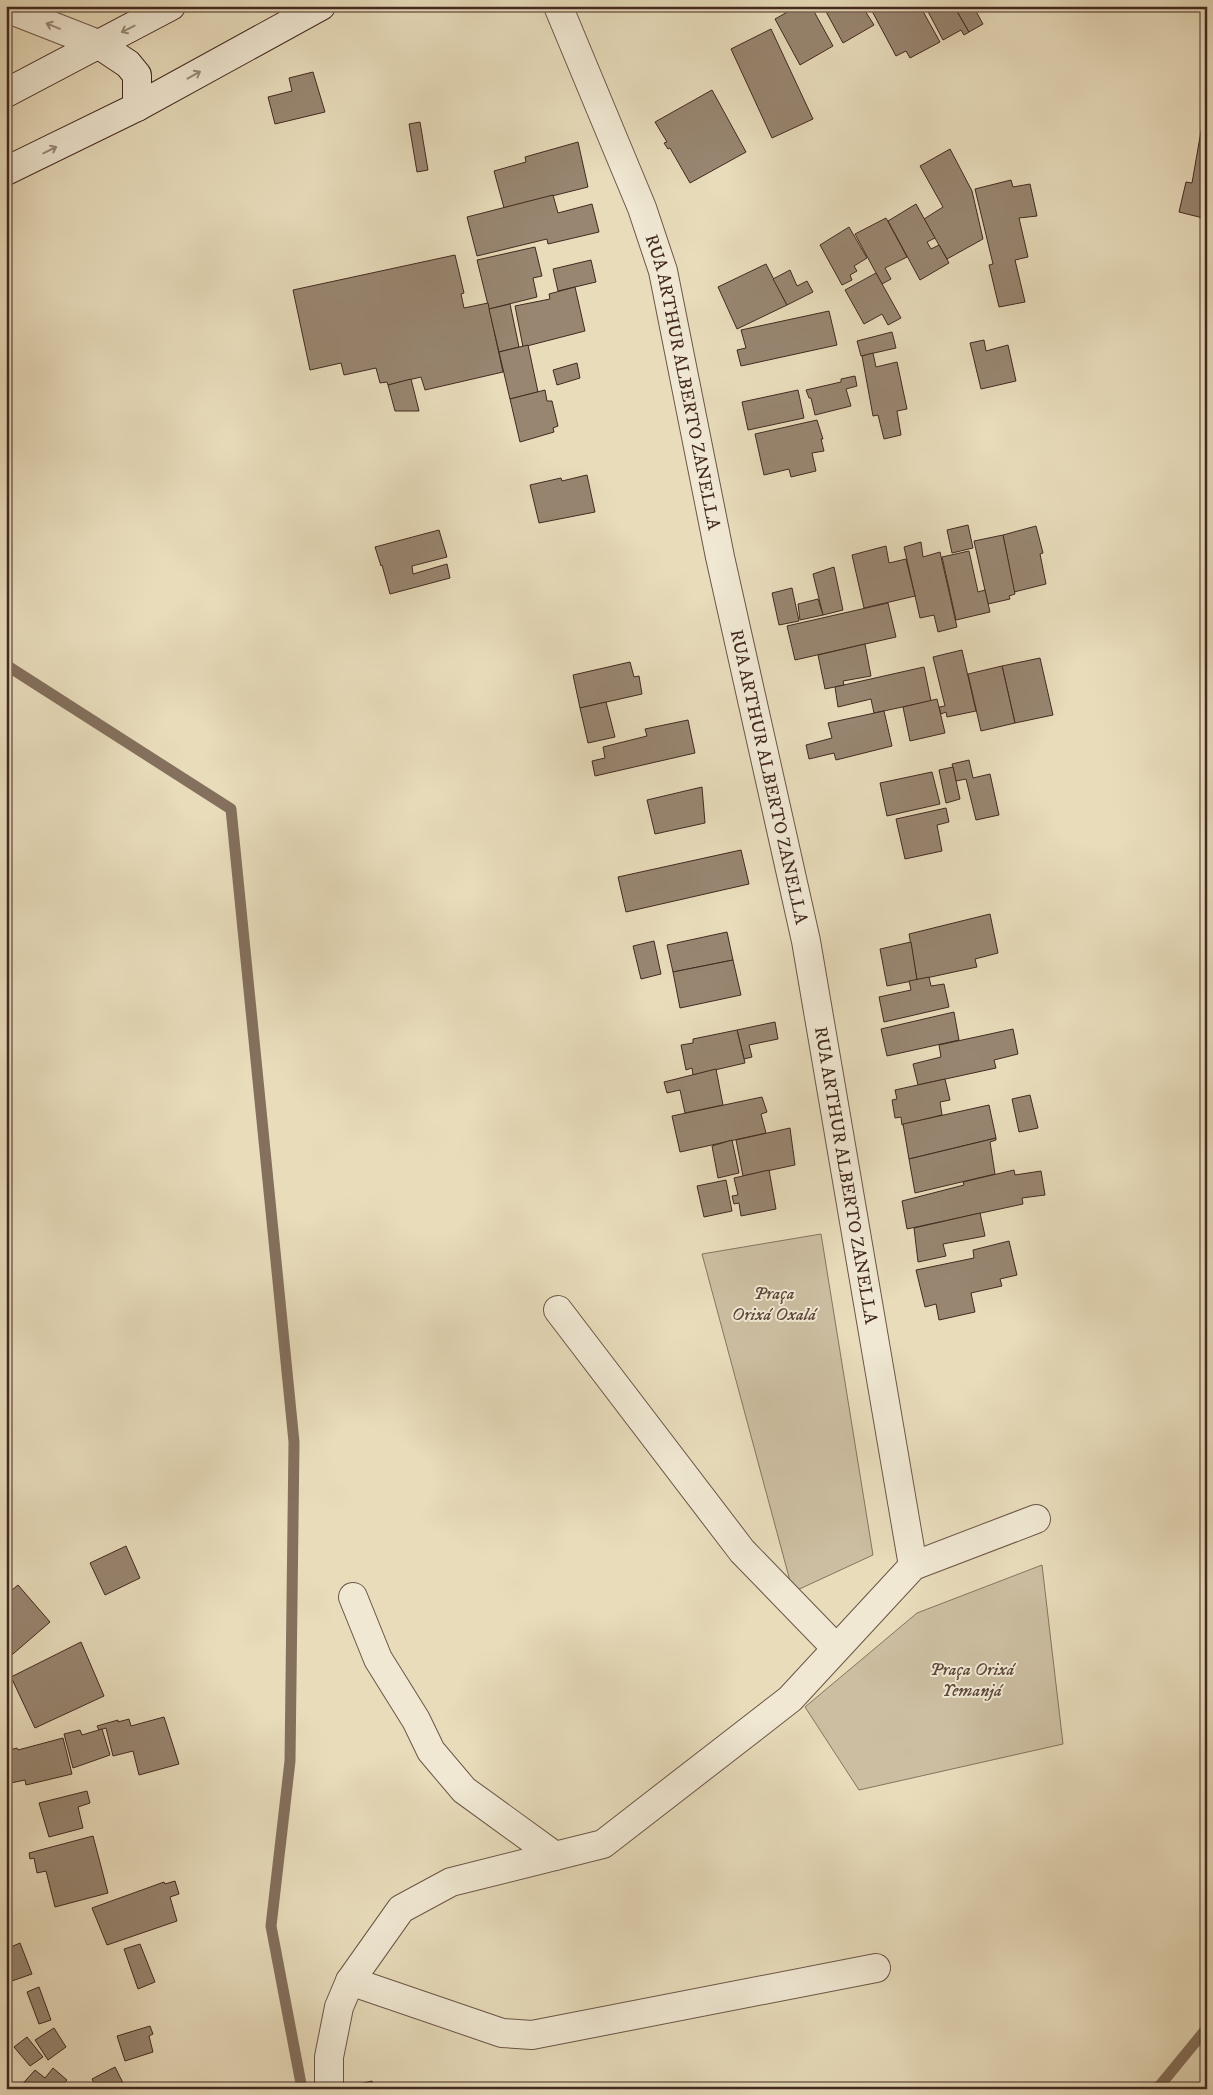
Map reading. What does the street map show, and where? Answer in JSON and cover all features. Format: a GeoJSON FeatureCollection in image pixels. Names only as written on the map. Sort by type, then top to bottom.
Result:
{"type":"FeatureCollection","features":[{"type":"Feature","properties":{"kind":"street"},"geometry":{"type":"LineString","coordinates":[[6,93],[171,6]]}},
{"type":"Feature","properties":{"kind":"street"},"geometry":{"type":"LineString","coordinates":[[6,171],[137,107],[321,6]]}},
{"type":"Feature","properties":{"kind":"street","name":"RUA ARTHUR ALBERTO ZANELLA"},"geometry":{"type":"LineString","coordinates":[[558,6],[642,208],[663,272],[720,557],[806,941],[913,1566]]}},
{"type":"Feature","properties":{"kind":"street"},"geometry":{"type":"LineString","coordinates":[[6,8],[98,44],[128,64],[137,75],[137,107]]}},
{"type":"Feature","properties":{"kind":"street"},"geometry":{"type":"LineString","coordinates":[[558,1310],[742,1551],[836,1648]]}},
{"type":"Feature","properties":{"kind":"street"},"geometry":{"type":"LineString","coordinates":[[329,2089],[329,2057],[339,2007],[350,1980],[401,1909],[451,1882],[603,1844],[790,1699],[913,1566],[1036,1519]]}},
{"type":"Feature","properties":{"kind":"street"},"geometry":{"type":"LineString","coordinates":[[353,1597],[378,1660],[416,1720],[431,1751],[464,1790],[554,1856]]}},
{"type":"Feature","properties":{"kind":"street"},"geometry":{"type":"LineString","coordinates":[[350,1980],[502,2033],[532,2035],[876,1968]]}},
{"type":"Feature","properties":{"kind":"green space","name":"Praça Orixá Oxalá"},"geometry":{"type":"Polygon","coordinates":[[[821,1234],[873,1555],[793,1592],[702,1254],[821,1234]]]}},
{"type":"Feature","properties":{"kind":"green space","name":"Praça Orixá Yemanjá"},"geometry":{"type":"Polygon","coordinates":[[[1042,1565],[1063,1744],[859,1790],[805,1707],[917,1613],[1042,1565]]]}},
{"type":"Feature","properties":{"kind":"building"},"geometry":{"type":"Polygon","coordinates":[[[798,6],[811,6],[833,46],[800,65],[775,19],[798,6]]]}},
{"type":"Feature","properties":{"kind":"building"},"geometry":{"type":"Polygon","coordinates":[[[823,6],[862,6],[874,25],[843,43],[823,6]]]}},
{"type":"Feature","properties":{"kind":"building"},"geometry":{"type":"Polygon","coordinates":[[[880,6],[920,6],[940,42],[910,58],[906,51],[896,56],[872,11],[880,6]]]}},
{"type":"Feature","properties":{"kind":"building"},"geometry":{"type":"Polygon","coordinates":[[[925,6],[954,6],[969,32],[964,35],[961,30],[943,40],[925,6]]]}},
{"type":"Feature","properties":{"kind":"building"},"geometry":{"type":"Polygon","coordinates":[[[954,6],[973,6],[983,24],[969,32],[954,6]]]}},
{"type":"Feature","properties":{"kind":"building"},"geometry":{"type":"Polygon","coordinates":[[[771,29],[813,119],[772,138],[731,49],[771,29]]]}},
{"type":"Feature","properties":{"kind":"building"},"geometry":{"type":"Polygon","coordinates":[[[313,72],[325,112],[275,124],[268,97],[292,91],[289,78],[313,72]]]}},
{"type":"Feature","properties":{"kind":"building"},"geometry":{"type":"Polygon","coordinates":[[[712,90],[746,152],[690,183],[670,148],[668,149],[664,143],[667,142],[655,122],[712,90]]]}},
{"type":"Feature","properties":{"kind":"building"},"geometry":{"type":"Polygon","coordinates":[[[1204,114],[1207,115],[1207,219],[1179,212],[1186,182],[1192,183],[1204,114]]]}},
{"type":"Feature","properties":{"kind":"building"},"geometry":{"type":"Polygon","coordinates":[[[420,122],[428,170],[417,172],[409,124],[420,122]]]}},
{"type":"Feature","properties":{"kind":"building"},"geometry":{"type":"Polygon","coordinates":[[[578,142],[588,187],[504,208],[494,171],[526,162],[525,157],[578,142]]]}},
{"type":"Feature","properties":{"kind":"building"},"geometry":{"type":"Polygon","coordinates":[[[950,149],[972,191],[983,239],[947,259],[924,219],[943,207],[920,166],[950,149]]]}},
{"type":"Feature","properties":{"kind":"building"},"geometry":{"type":"Polygon","coordinates":[[[1011,180],[1013,187],[1030,184],[1037,216],[1019,218],[1028,257],[1015,260],[1025,302],[999,307],[989,265],[993,264],[975,189],[1011,180]]]}},
{"type":"Feature","properties":{"kind":"building"},"geometry":{"type":"Polygon","coordinates":[[[553,195],[558,213],[592,204],[599,232],[548,244],[547,239],[477,256],[467,217],[553,195]]]}},
{"type":"Feature","properties":{"kind":"building"},"geometry":{"type":"Polygon","coordinates":[[[916,204],[935,238],[927,242],[931,249],[939,245],[949,263],[920,280],[888,221],[916,204]]]}},
{"type":"Feature","properties":{"kind":"building"},"geometry":{"type":"Polygon","coordinates":[[[886,218],[907,257],[885,268],[891,279],[882,284],[855,234],[886,218]]]}},
{"type":"Feature","properties":{"kind":"building"},"geometry":{"type":"Polygon","coordinates":[[[849,227],[867,258],[854,266],[857,271],[850,275],[852,280],[842,285],[820,245],[849,227]]]}},
{"type":"Feature","properties":{"kind":"building"},"geometry":{"type":"Polygon","coordinates":[[[535,247],[542,276],[533,278],[537,297],[489,309],[477,260],[535,247]]]}},
{"type":"Feature","properties":{"kind":"building"},"geometry":{"type":"Polygon","coordinates":[[[455,255],[464,293],[461,294],[464,308],[488,303],[503,372],[425,390],[421,377],[388,385],[387,382],[380,383],[376,368],[344,375],[341,363],[310,370],[293,290],[455,255]]]}},
{"type":"Feature","properties":{"kind":"building"},"geometry":{"type":"Polygon","coordinates":[[[591,260],[596,282],[558,291],[553,269],[591,260]]]}},
{"type":"Feature","properties":{"kind":"building"},"geometry":{"type":"Polygon","coordinates":[[[766,264],[787,305],[737,329],[718,287],[766,264]]]}},
{"type":"Feature","properties":{"kind":"building"},"geometry":{"type":"Polygon","coordinates":[[[790,270],[797,286],[807,281],[813,292],[787,305],[773,279],[790,270]]]}},
{"type":"Feature","properties":{"kind":"building"},"geometry":{"type":"Polygon","coordinates":[[[876,273],[901,318],[888,325],[882,314],[864,324],[845,290],[876,273]]]}},
{"type":"Feature","properties":{"kind":"building"},"geometry":{"type":"Polygon","coordinates":[[[575,287],[585,331],[523,347],[515,306],[550,299],[549,294],[575,287]]]}},
{"type":"Feature","properties":{"kind":"building"},"geometry":{"type":"Polygon","coordinates":[[[510,304],[519,347],[499,352],[489,309],[510,304]]]}},
{"type":"Feature","properties":{"kind":"building"},"geometry":{"type":"Polygon","coordinates":[[[829,311],[837,345],[741,366],[737,350],[746,348],[741,330],[829,311]]]}},
{"type":"Feature","properties":{"kind":"building"},"geometry":{"type":"Polygon","coordinates":[[[892,332],[896,348],[861,356],[857,341],[892,332]]]}},
{"type":"Feature","properties":{"kind":"building"},"geometry":{"type":"Polygon","coordinates":[[[984,340],[986,351],[1008,345],[1016,381],[981,389],[970,343],[984,340]]]}},
{"type":"Feature","properties":{"kind":"building"},"geometry":{"type":"Polygon","coordinates":[[[528,345],[538,392],[510,399],[499,352],[528,345]]]}},
{"type":"Feature","properties":{"kind":"building"},"geometry":{"type":"Polygon","coordinates":[[[873,353],[876,367],[897,362],[907,409],[897,411],[901,435],[884,439],[878,415],[873,416],[862,356],[873,353]]]}},
{"type":"Feature","properties":{"kind":"building"},"geometry":{"type":"Polygon","coordinates":[[[577,363],[580,378],[557,385],[553,370],[577,363]]]}},
{"type":"Feature","properties":{"kind":"building"},"geometry":{"type":"Polygon","coordinates":[[[855,376],[857,386],[846,389],[851,406],[815,415],[811,398],[809,398],[806,390],[841,382],[841,379],[855,376]]]}},
{"type":"Feature","properties":{"kind":"building"},"geometry":{"type":"Polygon","coordinates":[[[411,379],[419,411],[395,411],[388,385],[411,379]]]}},
{"type":"Feature","properties":{"kind":"building"},"geometry":{"type":"Polygon","coordinates":[[[545,390],[547,401],[552,401],[558,426],[553,428],[554,432],[520,442],[510,399],[545,390]]]}},
{"type":"Feature","properties":{"kind":"building"},"geometry":{"type":"Polygon","coordinates":[[[798,390],[804,418],[748,430],[742,402],[798,390]]]}},
{"type":"Feature","properties":{"kind":"building"},"geometry":{"type":"Polygon","coordinates":[[[817,420],[823,439],[821,439],[824,451],[812,453],[816,471],[791,477],[789,469],[764,475],[755,434],[817,420]]]}},
{"type":"Feature","properties":{"kind":"building"},"geometry":{"type":"Polygon","coordinates":[[[587,475],[595,512],[539,523],[530,485],[561,478],[562,481],[587,475]]]}},
{"type":"Feature","properties":{"kind":"building"},"geometry":{"type":"Polygon","coordinates":[[[968,525],[973,548],[952,553],[947,530],[968,525]]]}},
{"type":"Feature","properties":{"kind":"building"},"geometry":{"type":"Polygon","coordinates":[[[1036,526],[1043,553],[1040,554],[1046,584],[1014,592],[1003,535],[1036,526]]]}},
{"type":"Feature","properties":{"kind":"building"},"geometry":{"type":"Polygon","coordinates":[[[439,530],[447,557],[412,566],[413,574],[447,564],[450,578],[390,594],[375,547],[439,530]]]}},
{"type":"Feature","properties":{"kind":"building"},"geometry":{"type":"Polygon","coordinates":[[[1003,535],[1015,594],[1009,596],[1010,599],[988,604],[974,541],[1003,535]]]}},
{"type":"Feature","properties":{"kind":"building"},"geometry":{"type":"Polygon","coordinates":[[[921,542],[923,557],[940,552],[957,627],[938,632],[934,615],[920,618],[904,547],[921,542]]]}},
{"type":"Feature","properties":{"kind":"building"},"geometry":{"type":"Polygon","coordinates":[[[886,546],[889,563],[906,559],[915,596],[864,608],[852,555],[886,546]]]}},
{"type":"Feature","properties":{"kind":"building"},"geometry":{"type":"Polygon","coordinates":[[[969,551],[978,592],[985,590],[990,612],[956,620],[942,557],[969,551]]]}},
{"type":"Feature","properties":{"kind":"building"},"geometry":{"type":"Polygon","coordinates":[[[834,567],[843,610],[823,615],[813,574],[834,567]]]}},
{"type":"Feature","properties":{"kind":"building"},"geometry":{"type":"Polygon","coordinates":[[[792,588],[799,621],[779,625],[772,593],[792,588]]]}},
{"type":"Feature","properties":{"kind":"building"},"geometry":{"type":"Polygon","coordinates":[[[818,599],[823,615],[800,620],[798,604],[818,599]]]}},
{"type":"Feature","properties":{"kind":"building"},"geometry":{"type":"Polygon","coordinates":[[[888,603],[896,637],[795,660],[787,626],[888,603]]]}},
{"type":"Feature","properties":{"kind":"building"},"geometry":{"type":"Polygon","coordinates":[[[865,644],[871,676],[843,681],[844,685],[825,689],[818,655],[865,644]]]}},
{"type":"Feature","properties":{"kind":"building"},"geometry":{"type":"Polygon","coordinates":[[[962,650],[976,711],[947,717],[946,712],[941,714],[939,707],[945,706],[933,657],[962,650]]]}},
{"type":"Feature","properties":{"kind":"building"},"geometry":{"type":"Polygon","coordinates":[[[1040,658],[1053,715],[1015,723],[1002,666],[1040,658]]]}},
{"type":"Feature","properties":{"kind":"building"},"geometry":{"type":"Polygon","coordinates":[[[630,662],[634,677],[639,676],[642,694],[580,708],[573,675],[630,662]]]}},
{"type":"Feature","properties":{"kind":"building"},"geometry":{"type":"Polygon","coordinates":[[[1002,666],[1015,723],[981,731],[968,674],[1002,666]]]}},
{"type":"Feature","properties":{"kind":"building"},"geometry":{"type":"Polygon","coordinates":[[[924,667],[931,701],[874,713],[871,699],[838,707],[835,687],[924,667]]]}},
{"type":"Feature","properties":{"kind":"building"},"geometry":{"type":"Polygon","coordinates":[[[937,699],[945,733],[910,741],[903,707],[937,699]]]}},
{"type":"Feature","properties":{"kind":"building"},"geometry":{"type":"Polygon","coordinates":[[[606,702],[615,737],[588,743],[580,708],[606,702]]]}},
{"type":"Feature","properties":{"kind":"building"},"geometry":{"type":"Polygon","coordinates":[[[884,711],[892,746],[836,760],[834,753],[809,759],[806,745],[832,738],[828,723],[884,711]]]}},
{"type":"Feature","properties":{"kind":"building"},"geometry":{"type":"Polygon","coordinates":[[[688,720],[695,753],[595,776],[592,761],[605,758],[603,747],[647,736],[645,729],[688,720]]]}},
{"type":"Feature","properties":{"kind":"building"},"geometry":{"type":"Polygon","coordinates":[[[969,760],[973,778],[990,774],[999,815],[976,820],[966,779],[956,781],[952,764],[969,760]]]}},
{"type":"Feature","properties":{"kind":"building"},"geometry":{"type":"Polygon","coordinates":[[[953,767],[960,799],[946,803],[939,770],[953,767]]]}},
{"type":"Feature","properties":{"kind":"building"},"geometry":{"type":"Polygon","coordinates":[[[932,772],[940,804],[887,816],[880,783],[932,772]]]}},
{"type":"Feature","properties":{"kind":"building"},"geometry":{"type":"Polygon","coordinates":[[[702,787],[705,823],[655,834],[647,800],[702,787]]]}},
{"type":"Feature","properties":{"kind":"building"},"geometry":{"type":"Polygon","coordinates":[[[946,808],[949,822],[937,825],[942,851],[905,859],[896,819],[946,808]]]}},
{"type":"Feature","properties":{"kind":"building"},"geometry":{"type":"Polygon","coordinates":[[[741,850],[749,884],[626,912],[618,877],[741,850]]]}},
{"type":"Feature","properties":{"kind":"building"},"geometry":{"type":"Polygon","coordinates":[[[990,914],[998,953],[975,959],[977,967],[917,980],[909,934],[990,914]]]}},
{"type":"Feature","properties":{"kind":"building"},"geometry":{"type":"Polygon","coordinates":[[[727,932],[733,960],[673,972],[667,945],[727,932]]]}},
{"type":"Feature","properties":{"kind":"building"},"geometry":{"type":"Polygon","coordinates":[[[654,941],[661,974],[641,979],[633,946],[654,941]]]}},
{"type":"Feature","properties":{"kind":"building"},"geometry":{"type":"Polygon","coordinates":[[[911,942],[917,980],[887,986],[880,949],[911,942]]]}},
{"type":"Feature","properties":{"kind":"building"},"geometry":{"type":"Polygon","coordinates":[[[733,960],[741,995],[680,1008],[673,972],[733,960]]]}},
{"type":"Feature","properties":{"kind":"building"},"geometry":{"type":"Polygon","coordinates":[[[929,977],[931,986],[944,984],[949,1007],[884,1022],[879,997],[911,990],[909,981],[929,977]]]}},
{"type":"Feature","properties":{"kind":"building"},"geometry":{"type":"Polygon","coordinates":[[[954,1012],[959,1040],[887,1056],[881,1029],[954,1012]]]}},
{"type":"Feature","properties":{"kind":"building"},"geometry":{"type":"Polygon","coordinates":[[[775,1022],[778,1039],[749,1045],[752,1057],[744,1059],[737,1030],[775,1022]]]}},
{"type":"Feature","properties":{"kind":"building"},"geometry":{"type":"Polygon","coordinates":[[[1013,1029],[1018,1054],[994,1060],[996,1068],[918,1085],[913,1064],[941,1057],[939,1045],[1013,1029]]]}},
{"type":"Feature","properties":{"kind":"building"},"geometry":{"type":"Polygon","coordinates":[[[737,1030],[745,1063],[693,1075],[692,1068],[686,1070],[681,1045],[693,1043],[693,1039],[737,1030]]]}},
{"type":"Feature","properties":{"kind":"building"},"geometry":{"type":"Polygon","coordinates":[[[716,1069],[723,1105],[685,1113],[680,1090],[667,1093],[664,1082],[716,1069]]]}},
{"type":"Feature","properties":{"kind":"building"},"geometry":{"type":"Polygon","coordinates":[[[945,1079],[950,1100],[940,1102],[942,1115],[902,1125],[901,1117],[895,1118],[892,1100],[897,1099],[895,1090],[945,1079]]]}},
{"type":"Feature","properties":{"kind":"building"},"geometry":{"type":"Polygon","coordinates":[[[1030,1095],[1038,1128],[1019,1132],[1012,1099],[1030,1095]]]}},
{"type":"Feature","properties":{"kind":"building"},"geometry":{"type":"Polygon","coordinates":[[[762,1097],[767,1112],[761,1114],[766,1133],[680,1152],[672,1116],[762,1097]]]}},
{"type":"Feature","properties":{"kind":"building"},"geometry":{"type":"Polygon","coordinates":[[[989,1105],[996,1138],[909,1159],[903,1124],[989,1105]]]}},
{"type":"Feature","properties":{"kind":"building"},"geometry":{"type":"Polygon","coordinates":[[[790,1128],[795,1165],[743,1176],[736,1140],[790,1128]]]}},
{"type":"Feature","properties":{"kind":"building"},"geometry":{"type":"Polygon","coordinates":[[[996,1138],[996,1140],[990,1142],[995,1174],[915,1193],[909,1159],[996,1138]]]}},
{"type":"Feature","properties":{"kind":"building"},"geometry":{"type":"Polygon","coordinates":[[[732,1140],[739,1173],[718,1178],[712,1146],[732,1140]]]}},
{"type":"Feature","properties":{"kind":"building"},"geometry":{"type":"Polygon","coordinates":[[[769,1170],[776,1209],[741,1216],[739,1203],[734,1204],[732,1196],[738,1195],[734,1178],[769,1170]]]}},
{"type":"Feature","properties":{"kind":"building"},"geometry":{"type":"Polygon","coordinates":[[[1014,1170],[1015,1175],[1041,1171],[1045,1195],[1022,1198],[1023,1204],[907,1229],[902,1201],[964,1185],[963,1182],[1014,1170]]]}},
{"type":"Feature","properties":{"kind":"building"},"geometry":{"type":"Polygon","coordinates":[[[726,1180],[732,1211],[704,1217],[697,1186],[726,1180]]]}},
{"type":"Feature","properties":{"kind":"building"},"geometry":{"type":"Polygon","coordinates":[[[980,1213],[985,1236],[943,1244],[946,1256],[918,1262],[914,1228],[980,1213]]]}},
{"type":"Feature","properties":{"kind":"building"},"geometry":{"type":"Polygon","coordinates":[[[1009,1241],[1017,1275],[1000,1279],[1002,1286],[971,1293],[975,1312],[939,1320],[936,1304],[925,1307],[916,1270],[974,1258],[973,1250],[1009,1241]]]}},
{"type":"Feature","properties":{"kind":"building"},"geometry":{"type":"Polygon","coordinates":[[[126,1546],[140,1578],[105,1595],[90,1563],[126,1546]]]}},
{"type":"Feature","properties":{"kind":"building"},"geometry":{"type":"Polygon","coordinates":[[[18,1585],[50,1622],[6,1660],[6,1612],[11,1607],[6,1600],[6,1595],[18,1585]]]}},
{"type":"Feature","properties":{"kind":"building"},"geometry":{"type":"Polygon","coordinates":[[[81,1642],[104,1696],[35,1728],[11,1677],[81,1642]]]}},
{"type":"Feature","properties":{"kind":"building"},"geometry":{"type":"Polygon","coordinates":[[[164,1717],[179,1764],[139,1775],[133,1751],[113,1756],[106,1728],[99,1730],[97,1726],[129,1719],[131,1726],[164,1717]]]}},
{"type":"Feature","properties":{"kind":"building"},"geometry":{"type":"Polygon","coordinates":[[[102,1729],[110,1755],[73,1768],[64,1734],[80,1730],[82,1735],[102,1729]]]}},
{"type":"Feature","properties":{"kind":"building"},"geometry":{"type":"Polygon","coordinates":[[[63,1738],[72,1774],[26,1785],[25,1780],[6,1784],[6,1751],[17,1748],[18,1750],[63,1738]]]}},
{"type":"Feature","properties":{"kind":"building"},"geometry":{"type":"Polygon","coordinates":[[[87,1791],[90,1803],[78,1807],[83,1828],[49,1837],[39,1803],[87,1791]]]}},
{"type":"Feature","properties":{"kind":"building"},"geometry":{"type":"Polygon","coordinates":[[[93,1836],[108,1893],[55,1907],[46,1871],[37,1873],[34,1858],[30,1859],[29,1853],[93,1836]]]}},
{"type":"Feature","properties":{"kind":"building"},"geometry":{"type":"Polygon","coordinates":[[[175,1881],[179,1894],[170,1897],[177,1921],[107,1945],[92,1908],[164,1882],[165,1884],[175,1881]]]}},
{"type":"Feature","properties":{"kind":"building"},"geometry":{"type":"Polygon","coordinates":[[[20,1943],[32,1974],[6,1983],[6,1949],[20,1943]]]}},
{"type":"Feature","properties":{"kind":"building"},"geometry":{"type":"Polygon","coordinates":[[[140,1944],[155,1982],[138,1989],[124,1949],[140,1944]]]}},
{"type":"Feature","properties":{"kind":"building"},"geometry":{"type":"Polygon","coordinates":[[[39,1987],[51,2020],[39,2024],[27,1992],[39,1987]]]}},
{"type":"Feature","properties":{"kind":"building"},"geometry":{"type":"Polygon","coordinates":[[[150,2026],[153,2034],[149,2036],[153,2052],[125,2061],[117,2036],[150,2026]]]}},
{"type":"Feature","properties":{"kind":"building"},"geometry":{"type":"Polygon","coordinates":[[[54,2028],[66,2047],[48,2060],[35,2040],[54,2028]]]}},
{"type":"Feature","properties":{"kind":"building"},"geometry":{"type":"Polygon","coordinates":[[[27,2037],[43,2057],[30,2066],[14,2047],[27,2037]]]}},
{"type":"Feature","properties":{"kind":"building"},"geometry":{"type":"Polygon","coordinates":[[[115,2067],[126,2089],[97,2089],[92,2079],[115,2067]]]}},
{"type":"Feature","properties":{"kind":"building"},"geometry":{"type":"Polygon","coordinates":[[[53,2068],[67,2080],[59,2089],[18,2089],[35,2070],[45,2078],[53,2068]]]}},
{"type":"Feature","properties":{"kind":"building"},"geometry":{"type":"Polygon","coordinates":[[[372,2081],[373,2089],[351,2089],[351,2086],[372,2081]]]}},
{"type":"Feature","properties":{"kind":"waterway"},"geometry":{"type":"LineString","coordinates":[[6,665],[231,809],[294,1442],[290,1761],[271,1926],[302,2089]]}},
{"type":"Feature","properties":{"kind":"waterway"},"geometry":{"type":"LineString","coordinates":[[1157,2089],[1207,2028]]}}]}
